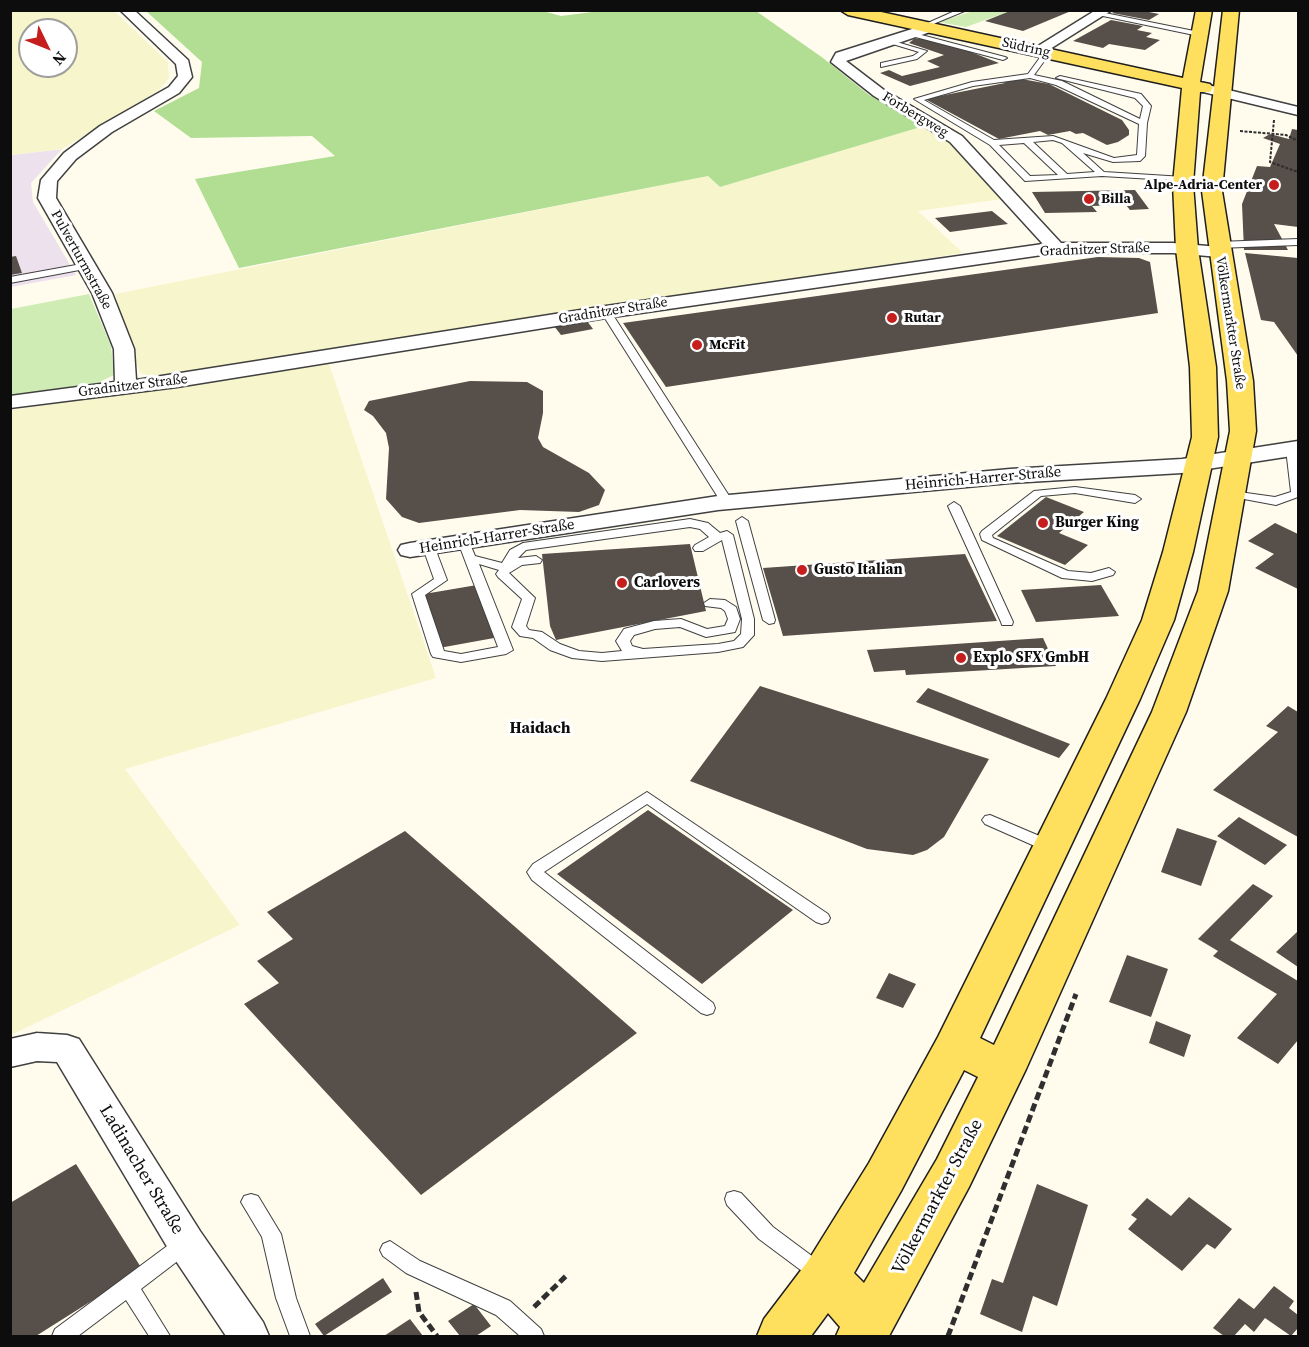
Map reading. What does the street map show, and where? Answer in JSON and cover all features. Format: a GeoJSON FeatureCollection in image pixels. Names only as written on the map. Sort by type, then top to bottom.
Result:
{"type":"FeatureCollection","features":[{"type":"Feature","properties":{"kind":"main road","name":"Südring"},"geometry":{"type":"LineString","coordinates":[[848,10],[922,29],[1042,52],[1151,77]]}},
{"type":"Feature","properties":{"kind":"main road","name":"Völkermarkter Straße"},"geometry":{"type":"LineString","coordinates":[[782,1336],[825,1277],[885,1177],[955,1046],[1123,699],[1158,620],[1201,463],[1205,438],[1204,389],[1212,191],[1199,34],[1204,10]]}},
{"type":"Feature","properties":{"kind":"main road","name":"Völkermarkter Straße"},"geometry":{"type":"LineString","coordinates":[[825,1277],[873,1332],[1004,1069],[1100,865],[1169,712],[1200,632],[1213,591],[1243,431],[1240,381],[1208,249],[1184,179],[1202,91],[1222,79],[1231,10]]}},
{"type":"Feature","properties":{"kind":"main road"},"geometry":{"type":"LineString","coordinates":[[1151,77],[1202,91]]}},
{"type":"Feature","properties":{"kind":"main road"},"geometry":{"type":"LineString","coordinates":[[1151,77],[1202,91]]}},
{"type":"Feature","properties":{"kind":"main road"},"geometry":{"type":"LineString","coordinates":[[1158,620],[1200,632]]}},
{"type":"Feature","properties":{"kind":"main road"},"geometry":{"type":"LineString","coordinates":[[1123,699],[1169,712]]}},
{"type":"Feature","properties":{"kind":"main road"},"geometry":{"type":"LineString","coordinates":[[1052,847],[1100,865]]}},
{"type":"Feature","properties":{"kind":"main road"},"geometry":{"type":"LineString","coordinates":[[955,1046],[1004,1069]]}},
{"type":"Feature","properties":{"kind":"street","name":"Pulverturmstraße"},"geometry":{"type":"LineString","coordinates":[[126,10],[183,63],[185,77],[174,90],[105,129],[70,156],[49,180],[47,198],[102,293],[124,348],[126,386]]}},
{"type":"Feature","properties":{"kind":"street"},"geometry":{"type":"LineString","coordinates":[[1042,52],[1103,12]]}},
{"type":"Feature","properties":{"kind":"street","name":"Forbergweg"},"geometry":{"type":"LineString","coordinates":[[922,29],[841,56],[838,62],[879,93],[956,139],[1056,248]]}},
{"type":"Feature","properties":{"kind":"street"},"geometry":{"type":"LineString","coordinates":[[1222,79],[1260,102]]}},
{"type":"Feature","properties":{"kind":"street"},"geometry":{"type":"LineString","coordinates":[[1202,91],[1260,102]]}},
{"type":"Feature","properties":{"kind":"street"},"geometry":{"type":"LineString","coordinates":[[1202,91],[1299,111]]}},
{"type":"Feature","properties":{"kind":"street","name":"Gradnitzer Straße"},"geometry":{"type":"LineString","coordinates":[[10,402],[177,381],[606,312],[1056,248],[1208,249]]}},
{"type":"Feature","properties":{"kind":"street","name":"Heinrich-Harrer-Straße"},"geometry":{"type":"LineString","coordinates":[[419,549],[467,550],[727,502],[1010,476],[1201,463],[1295,449]]}},
{"type":"Feature","properties":{"kind":"street","name":"Ladinacher Straße"},"geometry":{"type":"LineString","coordinates":[[10,1053],[37,1047],[67,1048],[186,1243],[249,1336]]}},
{"type":"Feature","properties":{"kind":"lane"},"geometry":{"type":"LineString","coordinates":[[922,29],[964,10]]}},
{"type":"Feature","properties":{"kind":"lane"},"geometry":{"type":"LineString","coordinates":[[1103,12],[1199,34]]}},
{"type":"Feature","properties":{"kind":"lane"},"geometry":{"type":"LineString","coordinates":[[922,29],[1003,58]]}},
{"type":"Feature","properties":{"kind":"lane"},"geometry":{"type":"LineString","coordinates":[[884,65],[915,58],[924,51],[888,41]]}},
{"type":"Feature","properties":{"kind":"lane"},"geometry":{"type":"LineString","coordinates":[[1030,76],[1042,52]]}},
{"type":"Feature","properties":{"kind":"lane"},"geometry":{"type":"LineString","coordinates":[[1073,147],[1113,160],[1137,159],[1141,156],[1143,123],[1147,106],[1138,96],[1068,79],[1030,76],[972,84],[918,99],[993,143],[1028,179],[1102,174],[1184,179]]}},
{"type":"Feature","properties":{"kind":"lane"},"geometry":{"type":"LineString","coordinates":[[1043,78],[1143,123]]}},
{"type":"Feature","properties":{"kind":"lane"},"geometry":{"type":"LineString","coordinates":[[993,143],[1053,138],[1065,141],[1102,174]]}},
{"type":"Feature","properties":{"kind":"lane"},"geometry":{"type":"LineString","coordinates":[[1026,140],[1064,176]]}},
{"type":"Feature","properties":{"kind":"lane"},"geometry":{"type":"LineString","coordinates":[[1208,249],[1299,242]]}},
{"type":"Feature","properties":{"kind":"lane"},"geometry":{"type":"LineString","coordinates":[[10,280],[87,266]]}},
{"type":"Feature","properties":{"kind":"lane"},"geometry":{"type":"LineString","coordinates":[[606,312],[727,502]]}},
{"type":"Feature","properties":{"kind":"lane"},"geometry":{"type":"LineString","coordinates":[[1232,494],[1276,501],[1297,494],[1295,449]]}},
{"type":"Feature","properties":{"kind":"lane"},"geometry":{"type":"LineString","coordinates":[[1109,572],[1092,577],[1066,575],[988,540],[986,534],[1038,493],[1075,490],[1135,499]]}},
{"type":"Feature","properties":{"kind":"lane"},"geometry":{"type":"LineString","coordinates":[[954,507],[1007,622]]}},
{"type":"Feature","properties":{"kind":"lane"},"geometry":{"type":"LineString","coordinates":[[699,548],[722,536],[742,521],[769,620]]}},
{"type":"Feature","properties":{"kind":"lane"},"geometry":{"type":"LineString","coordinates":[[690,523],[704,526],[722,536],[748,619],[747,635],[738,644],[602,657],[577,655],[555,647],[537,635],[525,633],[519,627],[529,598],[502,574],[514,553],[523,547],[690,523]]}},
{"type":"Feature","properties":{"kind":"lane"},"geometry":{"type":"LineString","coordinates":[[419,549],[441,580],[418,594],[438,654],[462,658],[506,650],[467,550]]}},
{"type":"Feature","properties":{"kind":"lane"},"geometry":{"type":"LineString","coordinates":[[467,550],[506,568]]}},
{"type":"Feature","properties":{"kind":"lane"},"geometry":{"type":"LineString","coordinates":[[506,568],[519,561],[536,560]]}},
{"type":"Feature","properties":{"kind":"lane"},"geometry":{"type":"LineString","coordinates":[[643,653],[627,649],[623,641],[629,632],[654,625],[681,623],[696,629],[718,633],[730,629],[734,619],[731,610],[725,604],[710,603]]}},
{"type":"Feature","properties":{"kind":"lane"},"geometry":{"type":"LineString","coordinates":[[682,650],[698,644],[701,637],[696,629]]}},
{"type":"Feature","properties":{"kind":"lane"},"geometry":{"type":"LineString","coordinates":[[707,1008],[538,876],[535,872],[538,868],[647,797],[822,918]]}},
{"type":"Feature","properties":{"kind":"lane"},"geometry":{"type":"LineString","coordinates":[[990,820],[1052,847]]}},
{"type":"Feature","properties":{"kind":"lane"},"geometry":{"type":"LineString","coordinates":[[734,1199],[766,1233],[803,1258],[825,1277]]}},
{"type":"Feature","properties":{"kind":"lane"},"geometry":{"type":"LineString","coordinates":[[252,1202],[271,1234],[286,1298],[300,1336]]}},
{"type":"Feature","properties":{"kind":"lane"},"geometry":{"type":"LineString","coordinates":[[62,1336],[186,1243]]}},
{"type":"Feature","properties":{"kind":"lane"},"geometry":{"type":"LineString","coordinates":[[390,1250],[413,1267],[503,1308],[534,1336]]}},
{"type":"Feature","properties":{"kind":"lane"},"geometry":{"type":"LineString","coordinates":[[128,1286],[160,1336]]}},
{"type":"Feature","properties":{"kind":"path"},"geometry":{"type":"LineString","coordinates":[[1236,131],[1286,135],[1299,141]]}},
{"type":"Feature","properties":{"kind":"path"},"geometry":{"type":"LineString","coordinates":[[1272,133],[1270,162],[1299,172]]}},
{"type":"Feature","properties":{"kind":"path"},"geometry":{"type":"LineString","coordinates":[[413,1267],[419,1312],[437,1336]]}},
{"type":"Feature","properties":{"kind":"shaded area"},"geometry":{"type":"Polygon","coordinates":[[[10,11],[114,11],[168,62],[169,78],[158,91],[62,149],[11,155],[10,11]]]}},
{"type":"Feature","properties":{"kind":"shaded area"},"geometry":{"type":"Polygon","coordinates":[[[924,126],[948,140],[1002,199],[918,211],[963,253],[160,379],[140,373],[115,294],[708,176],[720,187],[924,126]]]}},
{"type":"Feature","properties":{"kind":"shaded area"},"geometry":{"type":"Polygon","coordinates":[[[62,149],[31,183],[33,202],[76,275],[11,287],[11,155],[62,149]]]}},
{"type":"Feature","properties":{"kind":"shaded area"},"geometry":{"type":"Polygon","coordinates":[[[329,364],[436,678],[125,769],[240,925],[11,1035],[11,410],[329,364]]]}},
{"type":"Feature","properties":{"kind":"green space"},"geometry":{"type":"Polygon","coordinates":[[[539,10],[561,16],[608,10],[756,11],[823,58],[869,95],[924,126],[720,187],[708,176],[239,268],[195,179],[335,156],[312,136],[191,138],[154,111],[199,88],[202,62],[146,11],[539,10]]]}},
{"type":"Feature","properties":{"kind":"green space"},"geometry":{"type":"Polygon","coordinates":[[[973,11],[1010,11],[966,27],[938,22],[973,11]]]}},
{"type":"Feature","properties":{"kind":"green space"},"geometry":{"type":"Polygon","coordinates":[[[89,294],[111,346],[114,375],[88,388],[11,399],[11,309],[89,294]]]}},
{"type":"Feature","properties":{"kind":"building"},"geometry":{"type":"Polygon","coordinates":[[[1117,10],[1152,10],[1149,12],[1159,14],[1149,20],[1112,13],[1117,10]]]}},
{"type":"Feature","properties":{"kind":"building"},"geometry":{"type":"Polygon","coordinates":[[[1010,11],[1071,11],[1023,31],[985,21],[1010,11]]]}},
{"type":"Feature","properties":{"kind":"building"},"geometry":{"type":"Polygon","coordinates":[[[1111,20],[1143,26],[1137,30],[1152,33],[1146,37],[1160,40],[1145,50],[1109,44],[1103,48],[1073,41],[1111,20]]]}},
{"type":"Feature","properties":{"kind":"building"},"geometry":{"type":"Polygon","coordinates":[[[922,38],[971,52],[999,63],[910,86],[880,73],[889,70],[902,76],[940,67],[927,61],[944,55],[909,43],[914,39],[922,38]]]}},
{"type":"Feature","properties":{"kind":"building"},"geometry":{"type":"Polygon","coordinates":[[[1016,78],[1049,84],[1122,120],[1129,130],[1129,135],[1118,142],[1107,145],[1083,133],[1076,134],[1070,131],[1048,135],[1040,131],[999,139],[925,99],[1005,83],[1000,80],[1016,78]]]}},
{"type":"Feature","properties":{"kind":"building","name":"Alpe-Adria-Center"},"geometry":{"type":"Polygon","coordinates":[[[1292,129],[1298,130],[1298,227],[1274,224],[1288,250],[1244,250],[1242,204],[1257,166],[1270,167],[1280,144],[1263,138],[1270,134],[1289,139],[1292,129]]]}},
{"type":"Feature","properties":{"kind":"building","name":"Billa"},"geometry":{"type":"Polygon","coordinates":[[[1135,190],[1149,209],[1130,210],[1126,205],[1092,206],[1097,212],[1045,213],[1032,192],[1135,190]]]}},
{"type":"Feature","properties":{"kind":"building"},"geometry":{"type":"Polygon","coordinates":[[[992,211],[1008,224],[950,232],[935,218],[992,211]]]}},
{"type":"Feature","properties":{"kind":"building"},"geometry":{"type":"Polygon","coordinates":[[[1245,253],[1298,258],[1298,356],[1274,322],[1261,320],[1245,253]]]}},
{"type":"Feature","properties":{"kind":"building"},"geometry":{"type":"Polygon","coordinates":[[[16,256],[22,273],[10,275],[10,257],[16,256]]]}},
{"type":"Feature","properties":{"kind":"building","name":"Rutar"},"geometry":{"type":"Polygon","coordinates":[[[1098,257],[1139,258],[1150,262],[1158,313],[666,387],[623,323],[1098,257]]]}},
{"type":"Feature","properties":{"kind":"building"},"geometry":{"type":"Polygon","coordinates":[[[587,321],[593,329],[561,335],[554,326],[587,321]]]}},
{"type":"Feature","properties":{"kind":"building"},"geometry":{"type":"Polygon","coordinates":[[[470,381],[527,382],[543,391],[543,413],[538,438],[543,447],[589,473],[605,490],[599,505],[579,512],[520,510],[419,523],[402,517],[386,499],[389,448],[386,433],[373,416],[364,410],[369,401],[470,381]]]}},
{"type":"Feature","properties":{"kind":"building","name":"Burger King"},"geometry":{"type":"Polygon","coordinates":[[[1046,497],[1084,512],[1059,533],[1088,545],[1065,565],[997,536],[1046,497]]]}},
{"type":"Feature","properties":{"kind":"building"},"geometry":{"type":"Polygon","coordinates":[[[1275,523],[1298,534],[1298,589],[1255,568],[1274,554],[1248,541],[1275,523]]]}},
{"type":"Feature","properties":{"kind":"building","name":"Carlovers"},"geometry":{"type":"Polygon","coordinates":[[[690,544],[706,611],[556,640],[550,626],[542,554],[690,544]]]}},
{"type":"Feature","properties":{"kind":"building"},"geometry":{"type":"Polygon","coordinates":[[[965,554],[997,621],[783,636],[763,568],[965,554]]]}},
{"type":"Feature","properties":{"kind":"building"},"geometry":{"type":"Polygon","coordinates":[[[477,585],[494,638],[439,648],[424,594],[477,585]]]}},
{"type":"Feature","properties":{"kind":"building"},"geometry":{"type":"Polygon","coordinates":[[[1101,585],[1119,616],[1036,622],[1021,590],[1101,585]]]}},
{"type":"Feature","properties":{"kind":"building","name":"Explo SFX GmbH"},"geometry":{"type":"Polygon","coordinates":[[[1043,638],[1056,666],[906,675],[905,670],[874,672],[867,650],[1043,638]]]}},
{"type":"Feature","properties":{"kind":"building"},"geometry":{"type":"Polygon","coordinates":[[[760,686],[989,759],[944,837],[927,850],[913,855],[867,849],[690,781],[760,686]]]}},
{"type":"Feature","properties":{"kind":"building"},"geometry":{"type":"Polygon","coordinates":[[[928,688],[1070,744],[1059,758],[916,702],[928,688]]]}},
{"type":"Feature","properties":{"kind":"building"},"geometry":{"type":"Polygon","coordinates":[[[1288,706],[1298,712],[1298,837],[1213,790],[1278,732],[1266,726],[1288,706]]]}},
{"type":"Feature","properties":{"kind":"building"},"geometry":{"type":"Polygon","coordinates":[[[648,810],[793,910],[702,984],[557,874],[648,810]]]}},
{"type":"Feature","properties":{"kind":"building"},"geometry":{"type":"Polygon","coordinates":[[[1239,817],[1287,845],[1265,865],[1217,836],[1239,817]]]}},
{"type":"Feature","properties":{"kind":"building"},"geometry":{"type":"Polygon","coordinates":[[[1177,828],[1217,841],[1201,886],[1161,872],[1177,828]]]}},
{"type":"Feature","properties":{"kind":"building"},"geometry":{"type":"Polygon","coordinates":[[[405,831],[637,1033],[421,1195],[244,1004],[279,983],[257,961],[293,939],[267,912],[405,831]]]}},
{"type":"Feature","properties":{"kind":"building"},"geometry":{"type":"Polygon","coordinates":[[[1253,884],[1273,896],[1230,940],[1298,981],[1298,1040],[1278,1064],[1237,1038],[1277,994],[1213,956],[1218,951],[1198,939],[1253,884]]]}},
{"type":"Feature","properties":{"kind":"building"},"geometry":{"type":"Polygon","coordinates":[[[1298,933],[1298,967],[1276,952],[1298,933]]]}},
{"type":"Feature","properties":{"kind":"building"},"geometry":{"type":"Polygon","coordinates":[[[1127,955],[1168,969],[1151,1017],[1109,1002],[1127,955]]]}},
{"type":"Feature","properties":{"kind":"building"},"geometry":{"type":"Polygon","coordinates":[[[889,973],[916,984],[903,1008],[876,998],[889,973]]]}},
{"type":"Feature","properties":{"kind":"building"},"geometry":{"type":"Polygon","coordinates":[[[1156,1021],[1191,1035],[1184,1057],[1149,1043],[1156,1021]]]}},
{"type":"Feature","properties":{"kind":"building"},"geometry":{"type":"Polygon","coordinates":[[[76,1164],[142,1269],[36,1336],[10,1336],[10,1203],[76,1164]]]}},
{"type":"Feature","properties":{"kind":"building"},"geometry":{"type":"Polygon","coordinates":[[[1037,1184],[1088,1205],[1057,1306],[1033,1296],[1022,1332],[980,1314],[992,1279],[1003,1283],[1037,1184]]]}},
{"type":"Feature","properties":{"kind":"building"},"geometry":{"type":"Polygon","coordinates":[[[1189,1197],[1232,1229],[1215,1249],[1207,1244],[1182,1271],[1128,1229],[1137,1219],[1131,1215],[1147,1198],[1171,1216],[1189,1197]]]}},
{"type":"Feature","properties":{"kind":"building"},"geometry":{"type":"Polygon","coordinates":[[[383,1278],[392,1292],[324,1336],[315,1324],[383,1278]]]}},
{"type":"Feature","properties":{"kind":"building"},"geometry":{"type":"Polygon","coordinates":[[[1274,1286],[1294,1301],[1289,1308],[1298,1315],[1298,1328],[1291,1336],[1265,1318],[1254,1332],[1245,1324],[1234,1336],[1224,1336],[1213,1328],[1239,1298],[1254,1309],[1274,1286]]]}},
{"type":"Feature","properties":{"kind":"building"},"geometry":{"type":"Polygon","coordinates":[[[474,1304],[491,1326],[476,1336],[460,1336],[448,1321],[474,1304]]]}},
{"type":"Feature","properties":{"kind":"building"},"geometry":{"type":"Polygon","coordinates":[[[410,1319],[423,1336],[384,1336],[410,1319]]]}},
{"type":"Feature","properties":{"kind":"place","name":"Alpe-Adria-Center"},"geometry":{"type":"Point","coordinates":[1274,185]}},
{"type":"Feature","properties":{"kind":"place","name":"Billa"},"geometry":{"type":"Point","coordinates":[1089,199]}},
{"type":"Feature","properties":{"kind":"place","name":"Rutar"},"geometry":{"type":"Point","coordinates":[892,318]}},
{"type":"Feature","properties":{"kind":"place","name":"McFit"},"geometry":{"type":"Point","coordinates":[697,345]}},
{"type":"Feature","properties":{"kind":"place","name":"Burger King"},"geometry":{"type":"Point","coordinates":[1043,523]}},
{"type":"Feature","properties":{"kind":"place","name":"Gusto Italian"},"geometry":{"type":"Point","coordinates":[802,570]}},
{"type":"Feature","properties":{"kind":"place","name":"Carlovers"},"geometry":{"type":"Point","coordinates":[622,583]}},
{"type":"Feature","properties":{"kind":"place","name":"Explo SFX GmbH"},"geometry":{"type":"Point","coordinates":[961,658]}},
{"type":"Feature","properties":{"kind":"district","name":"Haidach"},"geometry":{"type":"Point","coordinates":[540,729]}}]}
